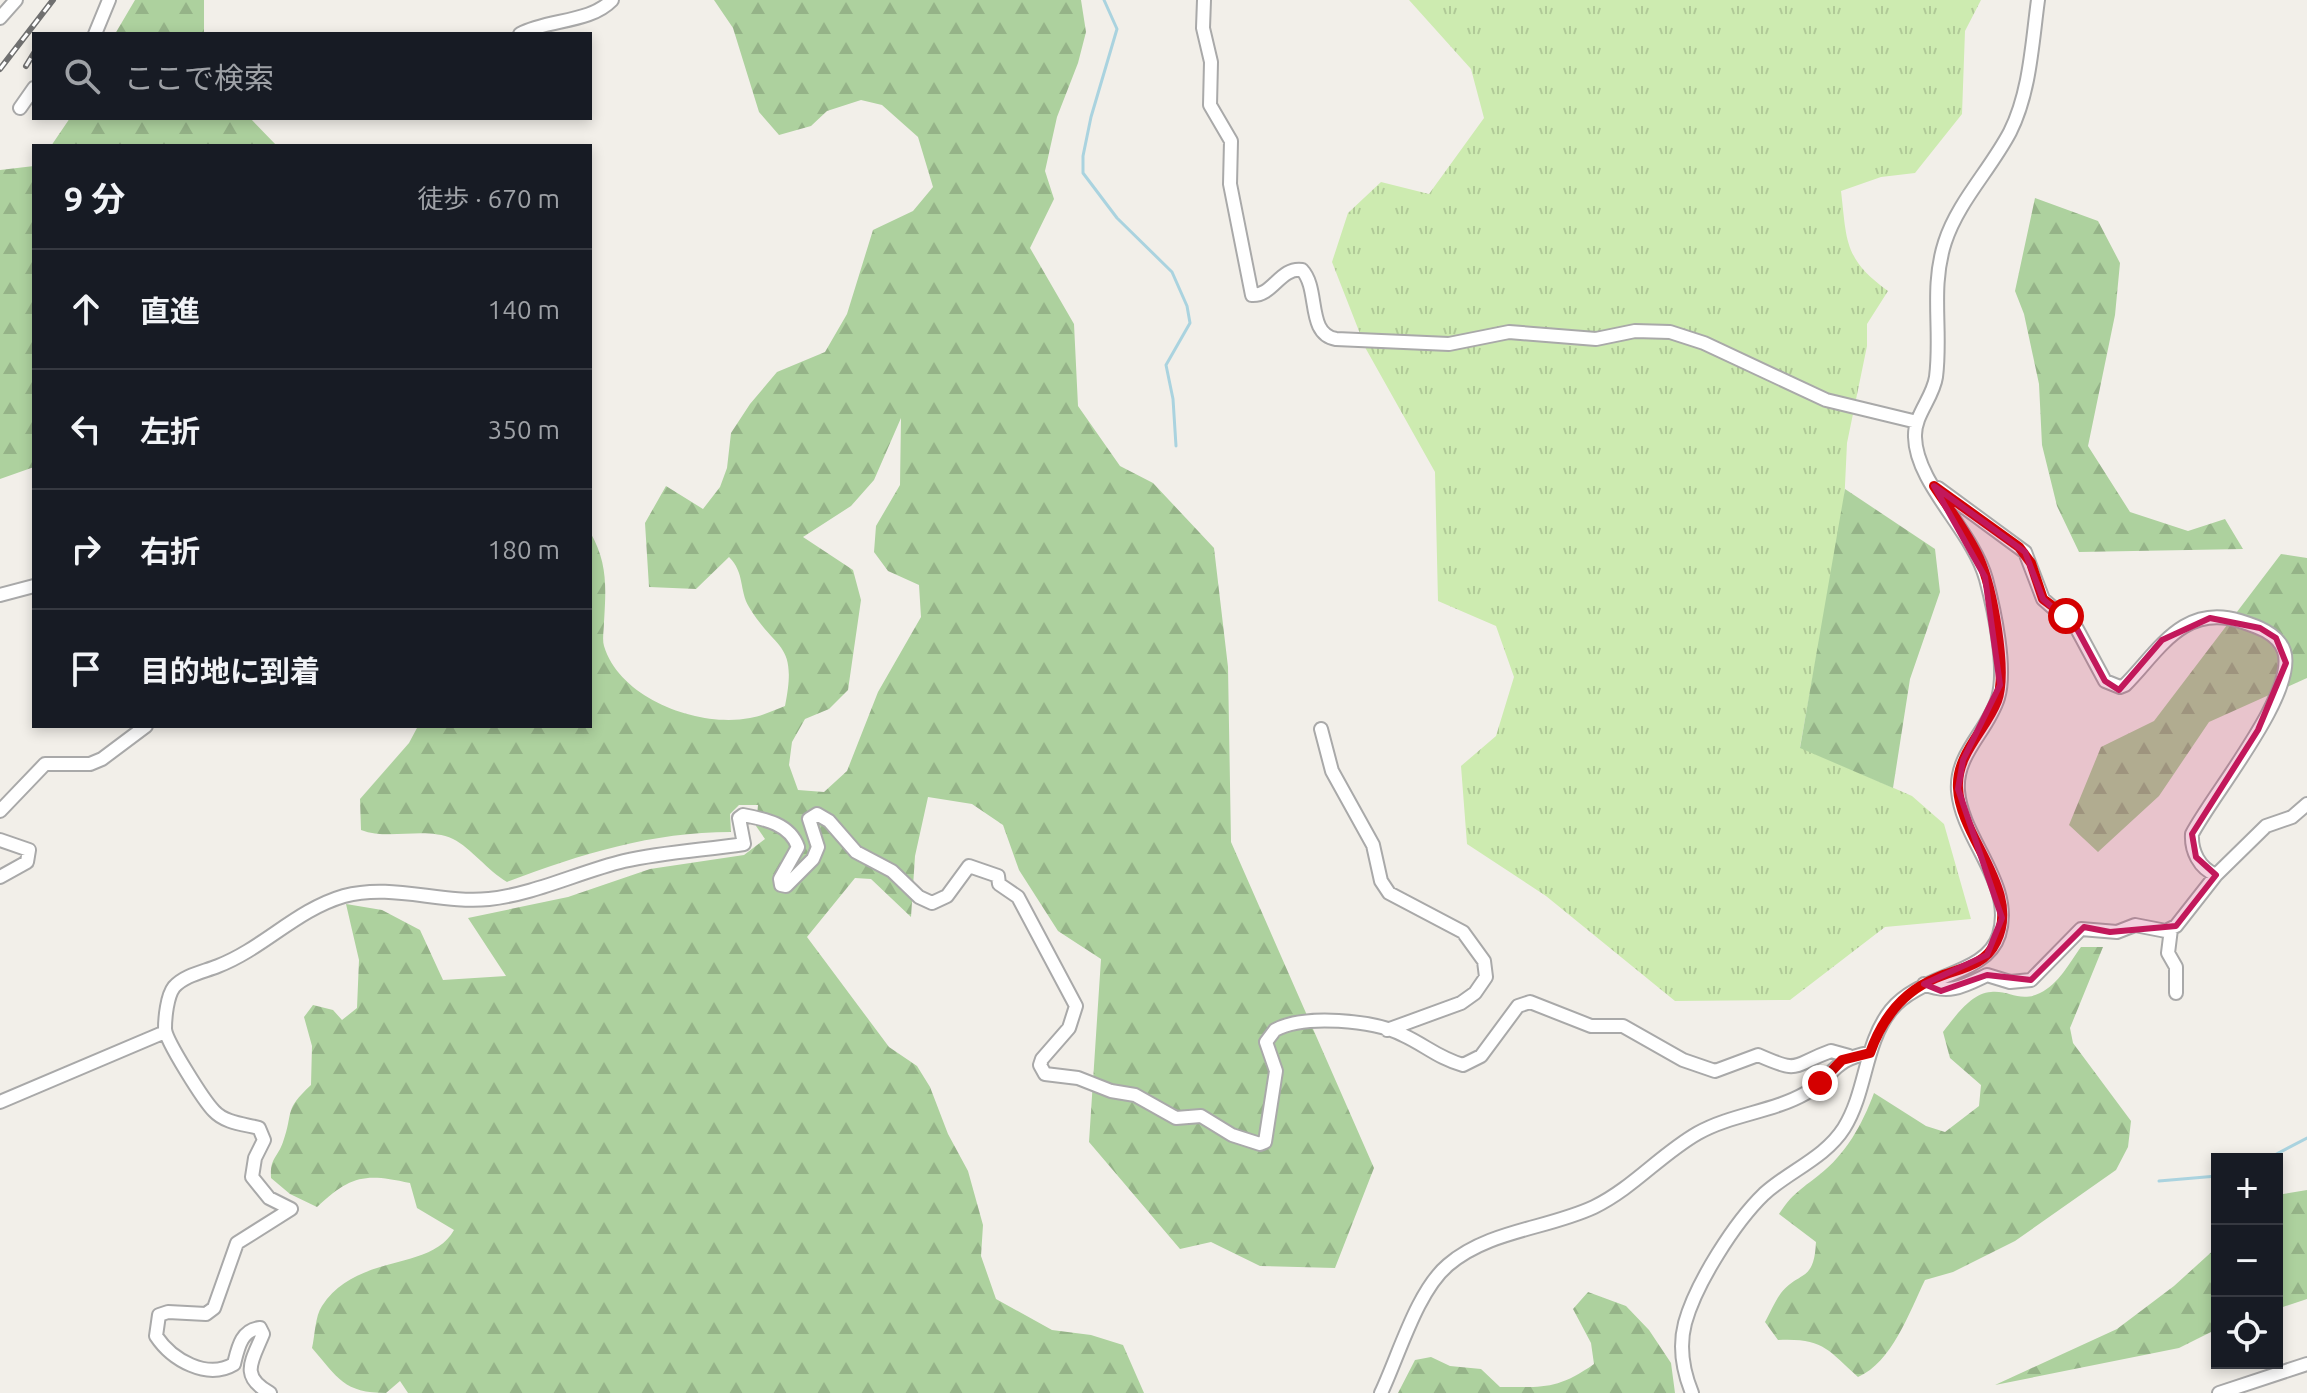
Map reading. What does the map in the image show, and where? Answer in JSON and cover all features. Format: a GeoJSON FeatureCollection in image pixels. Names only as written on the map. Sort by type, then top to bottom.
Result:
{"type":"FeatureCollection","features":[{"type":"Feature","properties":{"kind":"street"},"geometry":{"type":"LineString","coordinates":[[0,18],[16,0]]}},
{"type":"Feature","properties":{"kind":"street"},"geometry":{"type":"LineString","coordinates":[[96,32],[109,0]]}},
{"type":"Feature","properties":{"kind":"street"},"geometry":{"type":"LineString","coordinates":[[527,32],[596,12],[612,0]]}},
{"type":"Feature","properties":{"kind":"street"},"geometry":{"type":"LineString","coordinates":[[1204,0],[1203,28],[1211,62],[1210,105],[1231,141],[1230,184],[1252,295],[1262,294],[1287,272],[1302,270],[1310,282],[1320,329],[1325,336],[1336,339],[1449,344],[1509,332],[1596,339],[1635,331],[1670,332],[1704,343],[1826,400],[1917,422]]}},
{"type":"Feature","properties":{"kind":"street"},"geometry":{"type":"LineString","coordinates":[[1692,1393],[1682,1359],[1682,1340],[1696,1295],[1745,1214],[1767,1191],[1816,1156],[1844,1127],[1863,1089],[1870,1053],[1890,1011],[1924,984],[1982,960],[1995,944],[2002,918],[1999,898],[1963,811],[1958,789],[1963,760],[1999,693],[2000,663],[1990,600],[1978,557],[1934,486],[1916,448],[1917,422],[1935,383],[1935,292],[1945,243],[1954,220],[2003,144],[2018,112],[2029,67],[2038,0]]}},
{"type":"Feature","properties":{"kind":"street"},"geometry":{"type":"LineString","coordinates":[[20,108],[32,91]]}},
{"type":"Feature","properties":{"kind":"street"},"geometry":{"type":"LineString","coordinates":[[1934,486],[2025,552],[2043,599],[2077,629],[2105,681],[2112,685],[2125,685],[2162,640],[2210,618],[2241,621],[2276,638],[2284,648],[2285,676],[2258,730],[2192,834],[2196,857],[2208,872],[2216,875]]}},
{"type":"Feature","properties":{"kind":"street"},"geometry":{"type":"LineString","coordinates":[[0,595],[32,587]]}},
{"type":"Feature","properties":{"kind":"street"},"geometry":{"type":"LineString","coordinates":[[0,811],[45,764],[90,764],[102,759],[143,728]]}},
{"type":"Feature","properties":{"kind":"street"},"geometry":{"type":"LineString","coordinates":[[1321,729],[1332,771],[1373,845],[1381,881],[1389,893],[1463,932],[1484,961],[1486,977],[1475,993],[1461,1003],[1387,1030]]}},
{"type":"Feature","properties":{"kind":"street"},"geometry":{"type":"LineString","coordinates":[[2176,993],[2176,967],[2168,953],[2171,929],[2216,875],[2266,826],[2292,817],[2307,804]]}},
{"type":"Feature","properties":{"kind":"street"},"geometry":{"type":"LineString","coordinates":[[270,1393],[256,1385],[250,1364],[263,1334],[260,1328],[256,1327],[241,1340],[234,1364],[219,1371],[196,1367],[174,1356],[156,1336],[159,1315],[168,1312],[206,1314],[214,1308],[237,1243],[291,1209],[269,1198],[252,1177],[263,1133],[259,1128],[224,1119],[214,1112],[190,1080],[183,1060],[165,1032],[174,988],[193,975],[253,951],[303,911],[366,891],[462,901],[492,898],[624,861],[699,847],[744,844],[739,818],[743,815],[781,826],[793,834],[798,847],[780,879],[781,885],[786,886],[813,859],[818,847],[809,819],[817,814],[829,821],[856,852],[892,871],[919,897],[932,903],[947,896],[969,866],[992,871],[998,876],[999,884],[1018,897],[1076,1006],[1069,1028],[1042,1059],[1042,1070],[1051,1077],[1078,1078],[1111,1091],[1135,1095],[1176,1118],[1201,1116],[1232,1135],[1260,1144],[1265,1142],[1276,1071],[1266,1042],[1275,1030],[1343,1021],[1403,1035],[1428,1052],[1463,1065],[1481,1056],[1518,1006],[1530,1002],[1591,1026],[1623,1026],[1683,1060],[1715,1071],[1758,1055],[1776,1065],[1794,1068],[1831,1051],[1849,1056],[1870,1053]]}},
{"type":"Feature","properties":{"kind":"street"},"geometry":{"type":"LineString","coordinates":[[0,840],[29,850],[27,862],[0,877]]}},
{"type":"Feature","properties":{"kind":"street"},"geometry":{"type":"LineString","coordinates":[[1924,984],[1941,991],[1953,990],[1987,975],[2021,984],[2044,970],[2069,938],[2081,929],[2117,932],[2135,925],[2157,931],[2171,929]]}},
{"type":"Feature","properties":{"kind":"street"},"geometry":{"type":"LineString","coordinates":[[0,1102],[165,1032]]}},
{"type":"Feature","properties":{"kind":"street"},"geometry":{"type":"LineString","coordinates":[[1381,1393],[1431,1284],[1459,1257],[1506,1235],[1593,1207],[1629,1186],[1696,1134],[1736,1115],[1805,1094],[1849,1056]]}},
{"type":"Feature","properties":{"kind":"street"},"geometry":{"type":"LineString","coordinates":[[2219,1393],[2307,1364]]}},
{"type":"Feature","properties":{"kind":"highlighted area"},"geometry":{"type":"Polygon","coordinates":[[[1934,486],[2025,552],[2043,599],[2077,629],[2105,681],[2119,690],[2162,640],[2210,618],[2260,628],[2276,638],[2286,663],[2258,730],[2192,834],[2196,857],[2216,875],[2176,926],[2110,932],[2084,927],[2031,980],[1987,975],[1941,991],[1924,984],[1987,955],[2002,918],[1958,789],[1963,760],[2000,685],[1985,577],[1934,486]]]}},
{"type":"Feature","properties":{"kind":"green space"},"geometry":{"type":"Polygon","coordinates":[[[135,0],[204,0],[204,32],[116,32],[135,0]]]}},
{"type":"Feature","properties":{"kind":"green space"},"geometry":{"type":"Polygon","coordinates":[[[714,0],[1081,0],[1086,32],[1078,63],[1057,117],[1045,171],[1054,199],[1030,248],[1074,324],[1078,406],[1120,466],[1153,483],[1214,548],[1228,667],[1231,842],[1374,1168],[1335,1268],[1260,1266],[1211,1242],[1180,1249],[1089,1142],[1101,959],[1058,931],[1019,870],[1003,825],[972,804],[928,797],[915,856],[911,917],[871,879],[855,878],[807,937],[889,1047],[917,1066],[930,1087],[948,1134],[968,1171],[983,1225],[981,1256],[996,1299],[1052,1330],[1091,1335],[1123,1345],[1144,1393],[408,1393],[400,1381],[386,1393],[360,1390],[343,1382],[312,1348],[322,1306],[337,1289],[354,1277],[429,1252],[443,1243],[454,1230],[417,1208],[410,1183],[381,1178],[359,1179],[340,1188],[317,1207],[290,1194],[271,1178],[273,1162],[283,1142],[293,1106],[311,1085],[312,1046],[304,1017],[313,1005],[333,1010],[342,1020],[357,1008],[359,960],[346,904],[382,910],[420,930],[443,980],[506,976],[468,918],[568,897],[650,869],[744,855],[765,839],[756,826],[758,805],[739,805],[730,814],[731,832],[673,836],[617,846],[507,882],[466,848],[442,835],[384,834],[361,830],[360,799],[409,743],[417,728],[592,728],[592,536],[600,554],[604,576],[604,646],[613,665],[626,681],[664,706],[708,718],[750,718],[785,706],[789,669],[786,658],[749,607],[734,563],[729,557],[696,589],[649,587],[645,523],[666,486],[703,509],[720,487],[727,468],[731,433],[750,404],[777,372],[825,352],[847,314],[873,230],[913,211],[933,187],[918,137],[882,105],[861,100],[827,111],[811,126],[779,135],[759,112],[733,28],[714,0]],[[901,418],[874,480],[851,506],[803,537],[853,570],[861,600],[848,690],[829,709],[805,719],[792,742],[789,765],[798,790],[824,792],[847,771],[878,692],[921,617],[919,585],[888,571],[874,552],[876,526],[900,485],[901,418]]]}},
{"type":"Feature","properties":{"kind":"green space"},"geometry":{"type":"Polygon","coordinates":[[[1409,0],[1981,0],[1965,31],[1962,114],[1915,173],[1881,177],[1841,191],[1847,237],[1855,259],[1888,291],[1867,324],[1867,346],[1847,443],[1844,506],[1800,747],[1912,796],[1944,824],[1971,919],[1885,927],[1790,1000],[1675,1001],[1546,896],[1467,844],[1461,766],[1496,736],[1514,677],[1496,626],[1438,601],[1435,472],[1366,349],[1332,262],[1348,213],[1381,182],[1429,194],[1484,118],[1471,69],[1409,0]]]}},
{"type":"Feature","properties":{"kind":"green space"},"geometry":{"type":"Polygon","coordinates":[[[69,120],[252,120],[275,144],[52,144],[69,120]]]}},
{"type":"Feature","properties":{"kind":"green space"},"geometry":{"type":"Polygon","coordinates":[[[32,166],[32,468],[0,479],[0,170],[32,166]]]}},
{"type":"Feature","properties":{"kind":"green space"},"geometry":{"type":"Polygon","coordinates":[[[2035,198],[2098,221],[2120,263],[2115,315],[2088,446],[2130,512],[2188,531],[2225,519],[2243,549],[2079,552],[2057,506],[2042,445],[2039,384],[2024,314],[2015,291],[2035,198]]]}},
{"type":"Feature","properties":{"kind":"green space"},"geometry":{"type":"Polygon","coordinates":[[[1845,489],[1935,549],[1940,592],[1910,679],[1893,788],[1800,748],[1845,489]]]}},
{"type":"Feature","properties":{"kind":"green space"},"geometry":{"type":"Polygon","coordinates":[[[2281,554],[2307,558],[2307,678],[2209,722],[2159,796],[2098,852],[2069,825],[2101,747],[2154,721],[2281,554]]]}},
{"type":"Feature","properties":{"kind":"green space"},"geometry":{"type":"Polygon","coordinates":[[[2081,947],[2103,947],[2070,1028],[2073,1043],[2131,1121],[2128,1147],[2116,1170],[2015,1241],[1953,1272],[1925,1280],[1890,1348],[1870,1370],[1858,1377],[1815,1343],[1778,1340],[1765,1322],[1781,1293],[1809,1270],[1816,1242],[1779,1214],[1784,1207],[1829,1167],[1845,1148],[1874,1093],[1926,1126],[1945,1132],[1979,1106],[1981,1085],[1950,1058],[1943,1032],[1964,1007],[1984,993],[2026,997],[2047,989],[2081,947]]]}},
{"type":"Feature","properties":{"kind":"green space"},"geometry":{"type":"Polygon","coordinates":[[[2307,1190],[2307,1299],[2283,1307],[2283,1225],[2283,1194],[2307,1190]]]}},
{"type":"Feature","properties":{"kind":"green space"},"geometry":{"type":"Polygon","coordinates":[[[2211,1252],[2211,1332],[2179,1348],[1995,1385],[2117,1329],[2174,1286],[2211,1252]]]}},
{"type":"Feature","properties":{"kind":"green space"},"geometry":{"type":"Polygon","coordinates":[[[1588,1292],[1626,1306],[1649,1330],[1671,1363],[1675,1393],[1398,1393],[1415,1360],[1431,1357],[1450,1366],[1481,1369],[1500,1387],[1539,1387],[1570,1379],[1594,1364],[1591,1343],[1573,1309],[1588,1292]]]}},
{"type":"Feature","properties":{"kind":"waterway"},"geometry":{"type":"LineString","coordinates":[[1104,0],[1117,29],[1091,117],[1083,156],[1083,173],[1117,218],[1172,272],[1187,306],[1190,323],[1166,365],[1173,399],[1176,446]]}},
{"type":"Feature","properties":{"kind":"waterway"},"geometry":{"type":"LineString","coordinates":[[2278,1153],[2307,1138]]}},
{"type":"Feature","properties":{"kind":"waterway"},"geometry":{"type":"LineString","coordinates":[[2159,1181],[2211,1177]]}},
{"type":"Feature","properties":{"kind":"railway"},"geometry":{"type":"LineString","coordinates":[[0,69],[53,0]]}},
{"type":"Feature","properties":{"kind":"railway"},"geometry":{"type":"LineString","coordinates":[[26,66],[32,56]]}},
{"type":"Feature","properties":{"kind":"route"},"geometry":{"type":"LineString","coordinates":[[1820,1083],[1842,1060],[1870,1053],[1890,1011],[1912,991],[1935,978],[1982,960],[1995,944],[2001,928],[1999,898],[1959,801],[1958,789],[1963,760],[1997,701],[2000,663],[1990,600],[1978,557],[1934,486],[1963,504],[2025,552],[2043,599],[2066,616]]}}]}
